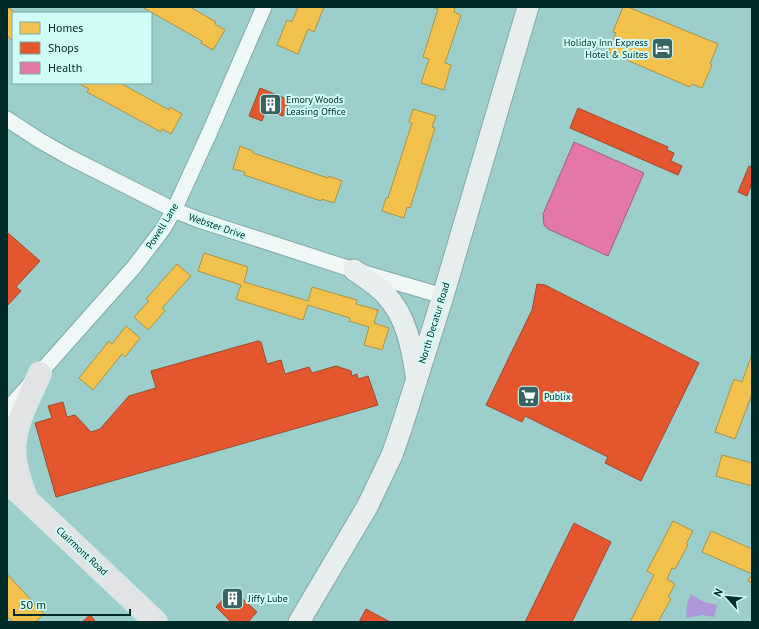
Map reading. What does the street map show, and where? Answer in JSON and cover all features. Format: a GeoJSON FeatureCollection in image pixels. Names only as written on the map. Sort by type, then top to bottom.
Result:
{"type":"FeatureCollection","features":[{"type":"Feature","properties":{"kind":"main road","name":"North Decatur Road"},"geometry":{"type":"LineString","coordinates":[[299,622],[364,513],[395,448],[443,296],[504,84],[528,7]]}},
{"type":"Feature","properties":{"kind":"main road"},"geometry":{"type":"LineString","coordinates":[[354,270],[376,285],[397,311],[405,327],[412,349],[416,381]]}},
{"type":"Feature","properties":{"kind":"main road"},"geometry":{"type":"LineString","coordinates":[[28,500],[16,467],[14,449],[15,439],[26,405],[40,373]]}},
{"type":"Feature","properties":{"kind":"main road","name":"Clairmont Road"},"geometry":{"type":"LineString","coordinates":[[7,481],[156,622]]}},
{"type":"Feature","properties":{"kind":"street","name":"Powell Lane"},"geometry":{"type":"LineString","coordinates":[[7,410],[153,244],[174,210],[225,98],[264,7]]}},
{"type":"Feature","properties":{"kind":"street","name":"Webster Drive"},"geometry":{"type":"LineString","coordinates":[[7,119],[69,157],[174,210],[199,220],[354,270],[443,296]]}},
{"type":"Feature","properties":{"kind":"shaded area"},"geometry":{"type":"Polygon","coordinates":[[[691,594],[704,602],[717,605],[714,617],[702,615],[686,618],[687,604],[691,594]]]}},
{"type":"Feature","properties":{"kind":"building: Homes"},"geometry":{"type":"Polygon","coordinates":[[[7,7],[14,12],[12,12],[12,40],[7,36],[7,7]]]}},
{"type":"Feature","properties":{"kind":"building: Homes"},"geometry":{"type":"Polygon","coordinates":[[[142,7],[190,7],[216,22],[215,24],[225,30],[213,50],[201,43],[202,41],[142,7]]]}},
{"type":"Feature","properties":{"kind":"building: Homes"},"geometry":{"type":"Polygon","coordinates":[[[298,7],[324,7],[314,32],[308,29],[298,54],[277,45],[287,20],[292,22],[298,7]]]}},
{"type":"Feature","properties":{"kind":"building: Homes"},"geometry":{"type":"Polygon","coordinates":[[[432,7],[455,7],[454,12],[461,15],[445,63],[451,65],[444,90],[421,83],[429,59],[423,57],[438,9],[432,7]]]}},
{"type":"Feature","properties":{"kind":"building: Homes","name":"Holiday Inn Express Hotel & Suites"},"geometry":{"type":"Polygon","coordinates":[[[623,7],[628,7],[718,44],[710,64],[712,65],[702,88],[692,84],[690,87],[608,52],[616,33],[613,32],[623,7]]]}},
{"type":"Feature","properties":{"kind":"building: Homes"},"geometry":{"type":"Polygon","coordinates":[[[80,84],[122,84],[169,110],[170,107],[182,114],[171,134],[162,129],[161,132],[87,92],[89,89],[80,84]]]}},
{"type":"Feature","properties":{"kind":"building: Homes"},"geometry":{"type":"Polygon","coordinates":[[[413,109],[436,116],[432,127],[435,128],[410,208],[407,207],[404,218],[382,211],[386,198],[388,198],[412,123],[409,122],[413,109]]]}},
{"type":"Feature","properties":{"kind":"building: Homes"},"geometry":{"type":"Polygon","coordinates":[[[240,146],[253,151],[253,153],[328,178],[329,176],[342,181],[334,203],[322,199],[321,201],[244,175],[245,172],[233,169],[240,146]]]}},
{"type":"Feature","properties":{"kind":"building: Homes"},"geometry":{"type":"Polygon","coordinates":[[[204,253],[248,267],[244,282],[308,301],[312,287],[357,300],[356,304],[378,310],[374,323],[389,328],[382,350],[364,345],[369,327],[349,321],[350,318],[308,305],[303,320],[236,299],[241,285],[198,271],[204,253]]]}},
{"type":"Feature","properties":{"kind":"building: Homes"},"geometry":{"type":"Polygon","coordinates":[[[177,264],[191,276],[162,308],[165,311],[148,330],[134,317],[149,301],[146,299],[177,264]]]}},
{"type":"Feature","properties":{"kind":"building: Homes"},"geometry":{"type":"Polygon","coordinates":[[[126,326],[140,338],[125,357],[122,354],[93,390],[79,378],[109,341],[112,344],[126,326]]]}},
{"type":"Feature","properties":{"kind":"building: Homes"},"geometry":{"type":"Polygon","coordinates":[[[752,354],[752,394],[735,439],[715,432],[734,379],[742,382],[752,354]]]}},
{"type":"Feature","properties":{"kind":"building: Homes"},"geometry":{"type":"Polygon","coordinates":[[[722,455],[752,463],[752,486],[716,476],[722,455]]]}},
{"type":"Feature","properties":{"kind":"building: Homes"},"geometry":{"type":"Polygon","coordinates":[[[673,521],[693,531],[686,544],[688,545],[675,569],[672,568],[667,579],[675,584],[668,597],[671,599],[658,622],[630,622],[654,575],[647,571],[673,521]]]}},
{"type":"Feature","properties":{"kind":"building: Homes"},"geometry":{"type":"Polygon","coordinates":[[[711,531],[752,549],[752,574],[702,552],[711,531]]]}},
{"type":"Feature","properties":{"kind":"building: Homes"},"geometry":{"type":"Polygon","coordinates":[[[7,574],[44,614],[35,622],[13,622],[7,616],[7,574]]]}},
{"type":"Feature","properties":{"kind":"building: Homes"},"geometry":{"type":"Polygon","coordinates":[[[752,574],[752,583],[748,581],[752,574]]]}},
{"type":"Feature","properties":{"kind":"building: Shops","name":"Emory Woods Leasing Office"},"geometry":{"type":"Polygon","coordinates":[[[260,88],[289,100],[283,116],[266,110],[262,121],[249,116],[260,88]]]}},
{"type":"Feature","properties":{"kind":"building: Shops"},"geometry":{"type":"Polygon","coordinates":[[[578,108],[668,147],[667,150],[674,153],[671,161],[682,166],[678,175],[570,128],[578,108]]]}},
{"type":"Feature","properties":{"kind":"building: Shops"},"geometry":{"type":"Polygon","coordinates":[[[749,166],[752,167],[752,183],[747,196],[738,192],[749,166]]]}},
{"type":"Feature","properties":{"kind":"building: Shops"},"geometry":{"type":"Polygon","coordinates":[[[8,233],[40,261],[16,287],[21,291],[7,306],[7,234],[8,233]]]}},
{"type":"Feature","properties":{"kind":"building: Shops"},"geometry":{"type":"Polygon","coordinates":[[[537,284],[545,285],[699,363],[641,481],[605,463],[608,457],[525,416],[522,422],[486,405],[532,310],[537,284]]]}},
{"type":"Feature","properties":{"kind":"building: Shops"},"geometry":{"type":"Polygon","coordinates":[[[258,341],[261,342],[267,364],[281,360],[285,374],[309,367],[312,373],[336,366],[351,371],[352,376],[357,374],[358,379],[368,376],[378,405],[56,497],[35,423],[52,418],[48,406],[63,402],[67,417],[75,415],[91,432],[100,429],[129,396],[156,388],[151,371],[258,341]]]}},
{"type":"Feature","properties":{"kind":"building: Shops"},"geometry":{"type":"Polygon","coordinates":[[[574,523],[611,542],[572,622],[525,622],[574,523]]]}},
{"type":"Feature","properties":{"kind":"building: Shops","name":"Jiffy Lube"},"geometry":{"type":"Polygon","coordinates":[[[232,589],[257,612],[248,622],[231,622],[216,607],[232,589]]]}},
{"type":"Feature","properties":{"kind":"building: Shops"},"geometry":{"type":"Polygon","coordinates":[[[366,609],[390,622],[359,622],[366,609]]]}},
{"type":"Feature","properties":{"kind":"building: Shops"},"geometry":{"type":"Polygon","coordinates":[[[90,615],[96,622],[82,622],[90,615]]]}},
{"type":"Feature","properties":{"kind":"building: Health"},"geometry":{"type":"Polygon","coordinates":[[[574,142],[644,173],[608,256],[548,229],[544,225],[543,214],[574,142]]]}},
{"type":"Feature","properties":{"kind":"place","name":"Holiday Inn Express Hotel & Suites"},"geometry":{"type":"Point","coordinates":[663,48]}},
{"type":"Feature","properties":{"kind":"place","name":"Emory Woods Leasing Office"},"geometry":{"type":"Point","coordinates":[270,105]}},
{"type":"Feature","properties":{"kind":"place","name":"Publix"},"geometry":{"type":"Point","coordinates":[528,396]}},
{"type":"Feature","properties":{"kind":"place","name":"Jiffy Lube"},"geometry":{"type":"Point","coordinates":[233,598]}}]}
